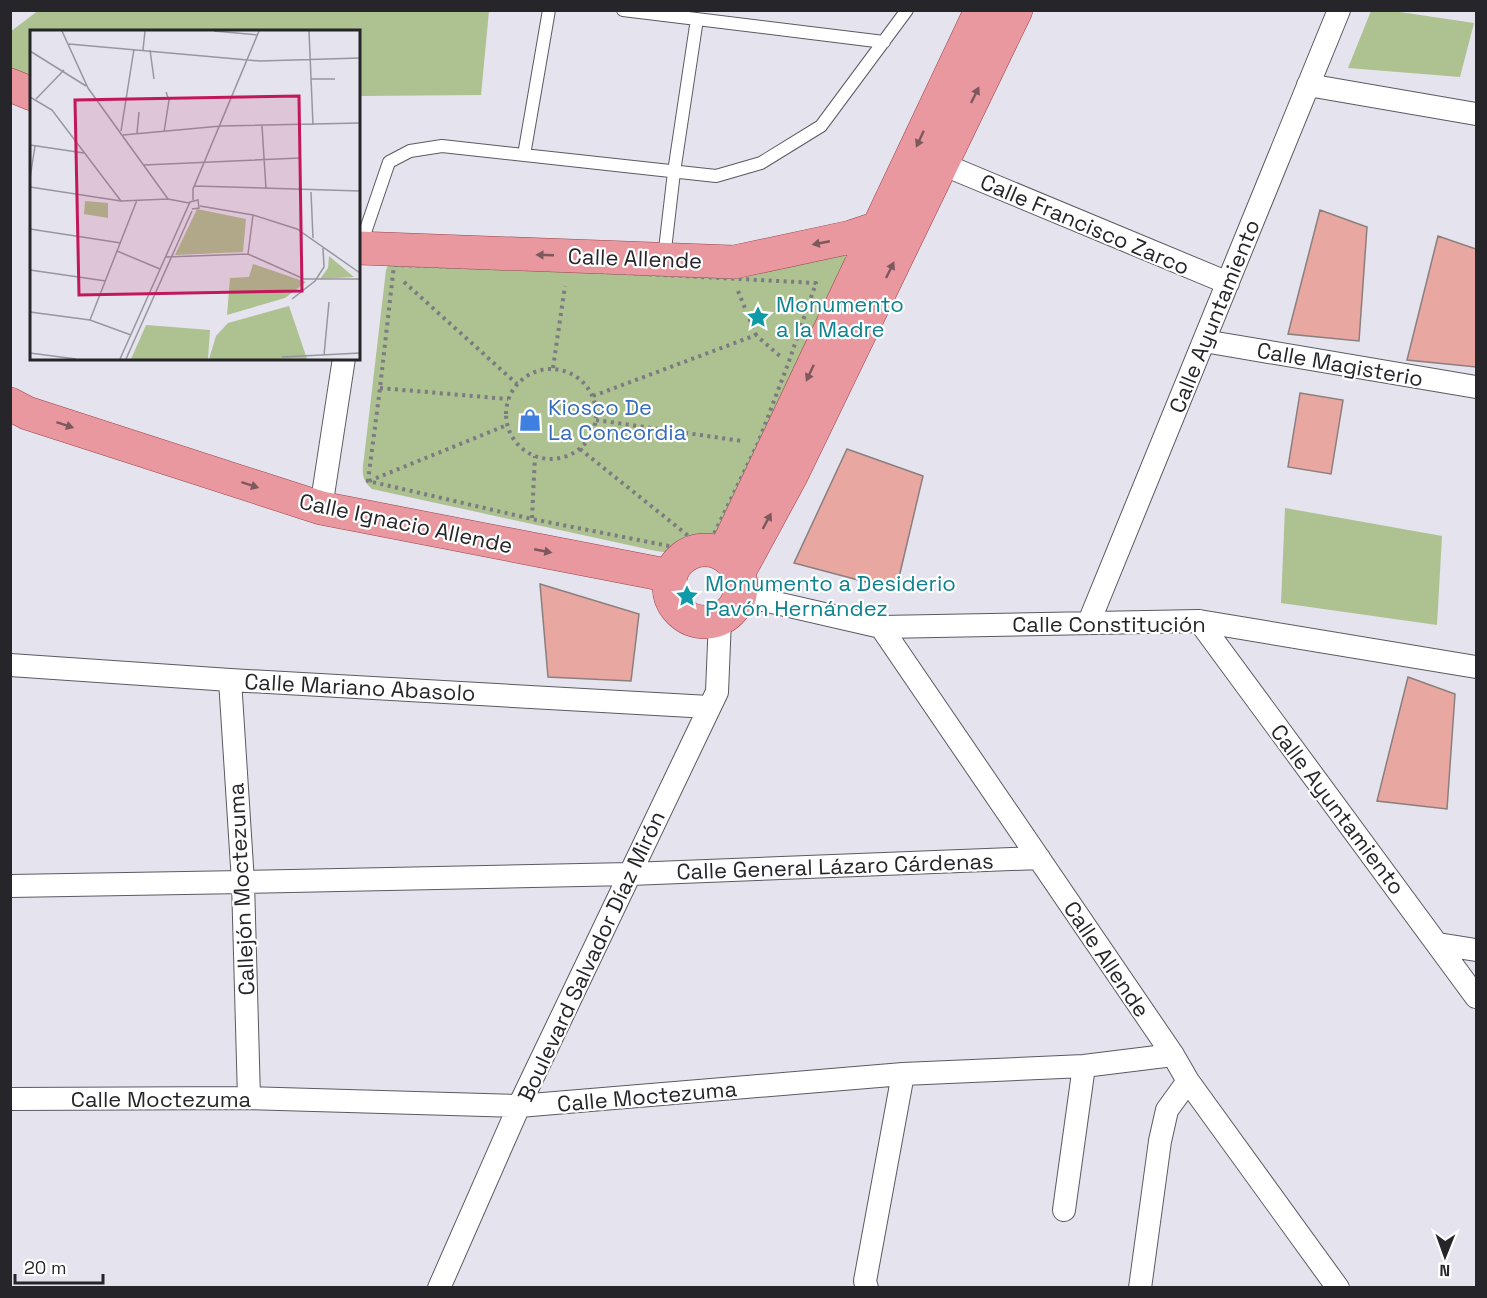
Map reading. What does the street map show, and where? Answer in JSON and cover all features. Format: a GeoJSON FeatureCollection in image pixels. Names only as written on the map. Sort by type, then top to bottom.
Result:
{"type":"FeatureCollection","features":[{"type":"Feature","properties":{"kind":"main road"},"geometry":{"type":"LineString","coordinates":[[892,234],[981,10]]}},
{"type":"Feature","properties":{"kind":"main road"},"geometry":{"type":"LineString","coordinates":[[710,566],[730,613],[708,622],[696,621],[685,616],[676,608],[669,585],[710,566],[892,234],[942,164],[1016,10]]}},
{"type":"Feature","properties":{"kind":"main road"},"geometry":{"type":"LineString","coordinates":[[10,85],[30,93]]}},
{"type":"Feature","properties":{"kind":"main road","name":"Calle Allende"},"geometry":{"type":"LineString","coordinates":[[360,252],[734,262],[850,237],[892,234]]}},
{"type":"Feature","properties":{"kind":"main road","name":"Calle Ignacio Allende"},"geometry":{"type":"LineString","coordinates":[[10,404],[27,413],[321,508],[710,566]]}},
{"type":"Feature","properties":{"kind":"street","name":"Calle Ayuntamiento"},"geometry":{"type":"LineString","coordinates":[[1089,622],[1338,10]]}},
{"type":"Feature","properties":{"kind":"street"},"geometry":{"type":"LineString","coordinates":[[1308,85],[1476,114]]}},
{"type":"Feature","properties":{"kind":"street","name":"Calle Francisco Zarco"},"geometry":{"type":"LineString","coordinates":[[942,164],[1228,283]]}},
{"type":"Feature","properties":{"kind":"street","name":"Calle Magisterio"},"geometry":{"type":"LineString","coordinates":[[1204,341],[1476,387]]}},
{"type":"Feature","properties":{"kind":"street"},"geometry":{"type":"LineString","coordinates":[[321,508],[344,360]]}},
{"type":"Feature","properties":{"kind":"street","name":"Calle Constitución"},"geometry":{"type":"LineString","coordinates":[[710,566],[881,627],[1199,621],[1476,667]]}},
{"type":"Feature","properties":{"kind":"street","name":"Boulevard Salvador Díaz Mirón"},"geometry":{"type":"LineString","coordinates":[[439,1287],[519,1106],[717,692],[720,619]]}},
{"type":"Feature","properties":{"kind":"street","name":"Calle Ayuntamiento"},"geometry":{"type":"LineString","coordinates":[[1199,621],[1476,997]]}},
{"type":"Feature","properties":{"kind":"street","name":"Calle Allende"},"geometry":{"type":"LineString","coordinates":[[881,627],[1173,1055],[1188,1081],[1338,1287]]}},
{"type":"Feature","properties":{"kind":"street","name":"Calle Mariano Abasolo"},"geometry":{"type":"LineString","coordinates":[[10,665],[709,707]]}},
{"type":"Feature","properties":{"kind":"street","name":"Callejón Moctezuma"},"geometry":{"type":"LineString","coordinates":[[230,680],[243,882],[249,1098]]}},
{"type":"Feature","properties":{"kind":"street","name":"Calle General Lázaro Cárdenas"},"geometry":{"type":"LineString","coordinates":[[630,873],[1039,858]]}},
{"type":"Feature","properties":{"kind":"street"},"geometry":{"type":"LineString","coordinates":[[10,886],[630,873]]}},
{"type":"Feature","properties":{"kind":"street"},"geometry":{"type":"LineString","coordinates":[[1438,944],[1476,950]]}},
{"type":"Feature","properties":{"kind":"street","name":"Calle Moctezuma"},"geometry":{"type":"LineString","coordinates":[[10,1099],[249,1098],[519,1106],[903,1074],[1083,1066],[1173,1055]]}},
{"type":"Feature","properties":{"kind":"street"},"geometry":{"type":"LineString","coordinates":[[1064,1210],[1083,1066]]}},
{"type":"Feature","properties":{"kind":"street"},"geometry":{"type":"LineString","coordinates":[[867,1287],[865,1281],[903,1074]]}},
{"type":"Feature","properties":{"kind":"street"},"geometry":{"type":"LineString","coordinates":[[1140,1287],[1160,1141],[1167,1110],[1188,1081]]}},
{"type":"Feature","properties":{"kind":"lane"},"geometry":{"type":"LineString","coordinates":[[524,155],[549,10]]}},
{"type":"Feature","properties":{"kind":"lane"},"geometry":{"type":"LineString","coordinates":[[623,10],[884,42]]}},
{"type":"Feature","properties":{"kind":"lane"},"geometry":{"type":"LineString","coordinates":[[360,249],[389,162],[410,151],[442,146],[716,176],[761,163],[821,126],[907,10]]}},
{"type":"Feature","properties":{"kind":"lane"},"geometry":{"type":"LineString","coordinates":[[664,260],[674,172],[698,20]]}},
{"type":"Feature","properties":{"kind":"path"},"geometry":{"type":"LineString","coordinates":[[360,253],[393,273],[517,384]]}},
{"type":"Feature","properties":{"kind":"path"},"geometry":{"type":"LineString","coordinates":[[368,481],[394,265],[568,270],[816,283],[758,444],[714,534],[710,566]]}},
{"type":"Feature","properties":{"kind":"path"},"geometry":{"type":"LineString","coordinates":[[553,368],[568,270]]}},
{"type":"Feature","properties":{"kind":"path"},"geometry":{"type":"LineString","coordinates":[[733,279],[756,334],[788,364]]}},
{"type":"Feature","properties":{"kind":"path"},"geometry":{"type":"LineString","coordinates":[[593,396],[756,334]]}},
{"type":"Feature","properties":{"kind":"path"},"geometry":{"type":"LineString","coordinates":[[553,368],[577,377],[593,396],[596,408],[596,420],[588,441],[570,455],[558,458],[535,456],[522,448],[513,438],[507,424],[508,399],[517,384],[528,375],[553,368]]}},
{"type":"Feature","properties":{"kind":"path"},"geometry":{"type":"LineString","coordinates":[[380,388],[508,399]]}},
{"type":"Feature","properties":{"kind":"path"},"geometry":{"type":"LineString","coordinates":[[596,420],[746,442]]}},
{"type":"Feature","properties":{"kind":"path"},"geometry":{"type":"LineString","coordinates":[[368,481],[507,424]]}},
{"type":"Feature","properties":{"kind":"path"},"geometry":{"type":"LineString","coordinates":[[580,449],[710,566]]}},
{"type":"Feature","properties":{"kind":"path"},"geometry":{"type":"LineString","coordinates":[[531,519],[535,456]]}},
{"type":"Feature","properties":{"kind":"path"},"geometry":{"type":"LineString","coordinates":[[368,481],[531,519],[679,548],[710,566]]}},
{"type":"Feature","properties":{"kind":"green space"},"geometry":{"type":"Polygon","coordinates":[[[39,10],[489,11],[481,95],[360,96],[360,30],[30,30],[30,78],[11,71],[10,32],[39,10]]]}},
{"type":"Feature","properties":{"kind":"green space"},"geometry":{"type":"Polygon","coordinates":[[[1371,11],[1393,11],[1474,23],[1460,77],[1348,68],[1371,11]]]}},
{"type":"Feature","properties":{"kind":"green space"},"geometry":{"type":"Polygon","coordinates":[[[843,254],[846,258],[709,552],[694,556],[656,551],[372,489],[364,479],[363,463],[386,270],[389,263],[843,254]]]}},
{"type":"Feature","properties":{"kind":"green space"},"geometry":{"type":"Polygon","coordinates":[[[1285,508],[1442,536],[1437,625],[1281,603],[1285,508]]]}},
{"type":"Feature","properties":{"kind":"building"},"geometry":{"type":"Polygon","coordinates":[[[1320,210],[1367,227],[1359,341],[1288,334],[1320,210]]]}},
{"type":"Feature","properties":{"kind":"building"},"geometry":{"type":"Polygon","coordinates":[[[1438,236],[1476,249],[1476,367],[1407,360],[1438,236]]]}},
{"type":"Feature","properties":{"kind":"building"},"geometry":{"type":"Polygon","coordinates":[[[1300,393],[1343,400],[1331,474],[1288,467],[1300,393]]]}},
{"type":"Feature","properties":{"kind":"building"},"geometry":{"type":"Polygon","coordinates":[[[847,449],[923,476],[896,590],[794,563],[847,449]]]}},
{"type":"Feature","properties":{"kind":"building"},"geometry":{"type":"Polygon","coordinates":[[[540,584],[639,614],[631,681],[548,677],[540,584]]]}},
{"type":"Feature","properties":{"kind":"building"},"geometry":{"type":"Polygon","coordinates":[[[1408,677],[1455,694],[1447,809],[1377,801],[1408,677]]]}},
{"type":"Feature","properties":{"kind":"place","name":"Monumento a la Madre"},"geometry":{"type":"Point","coordinates":[758,317]}},
{"type":"Feature","properties":{"kind":"place","name":"Kiosco De La Concordia"},"geometry":{"type":"Point","coordinates":[530,420]}},
{"type":"Feature","properties":{"kind":"place","name":"Monumento a Desiderio Pavón Hernández"},"geometry":{"type":"Point","coordinates":[687,596]}}]}
